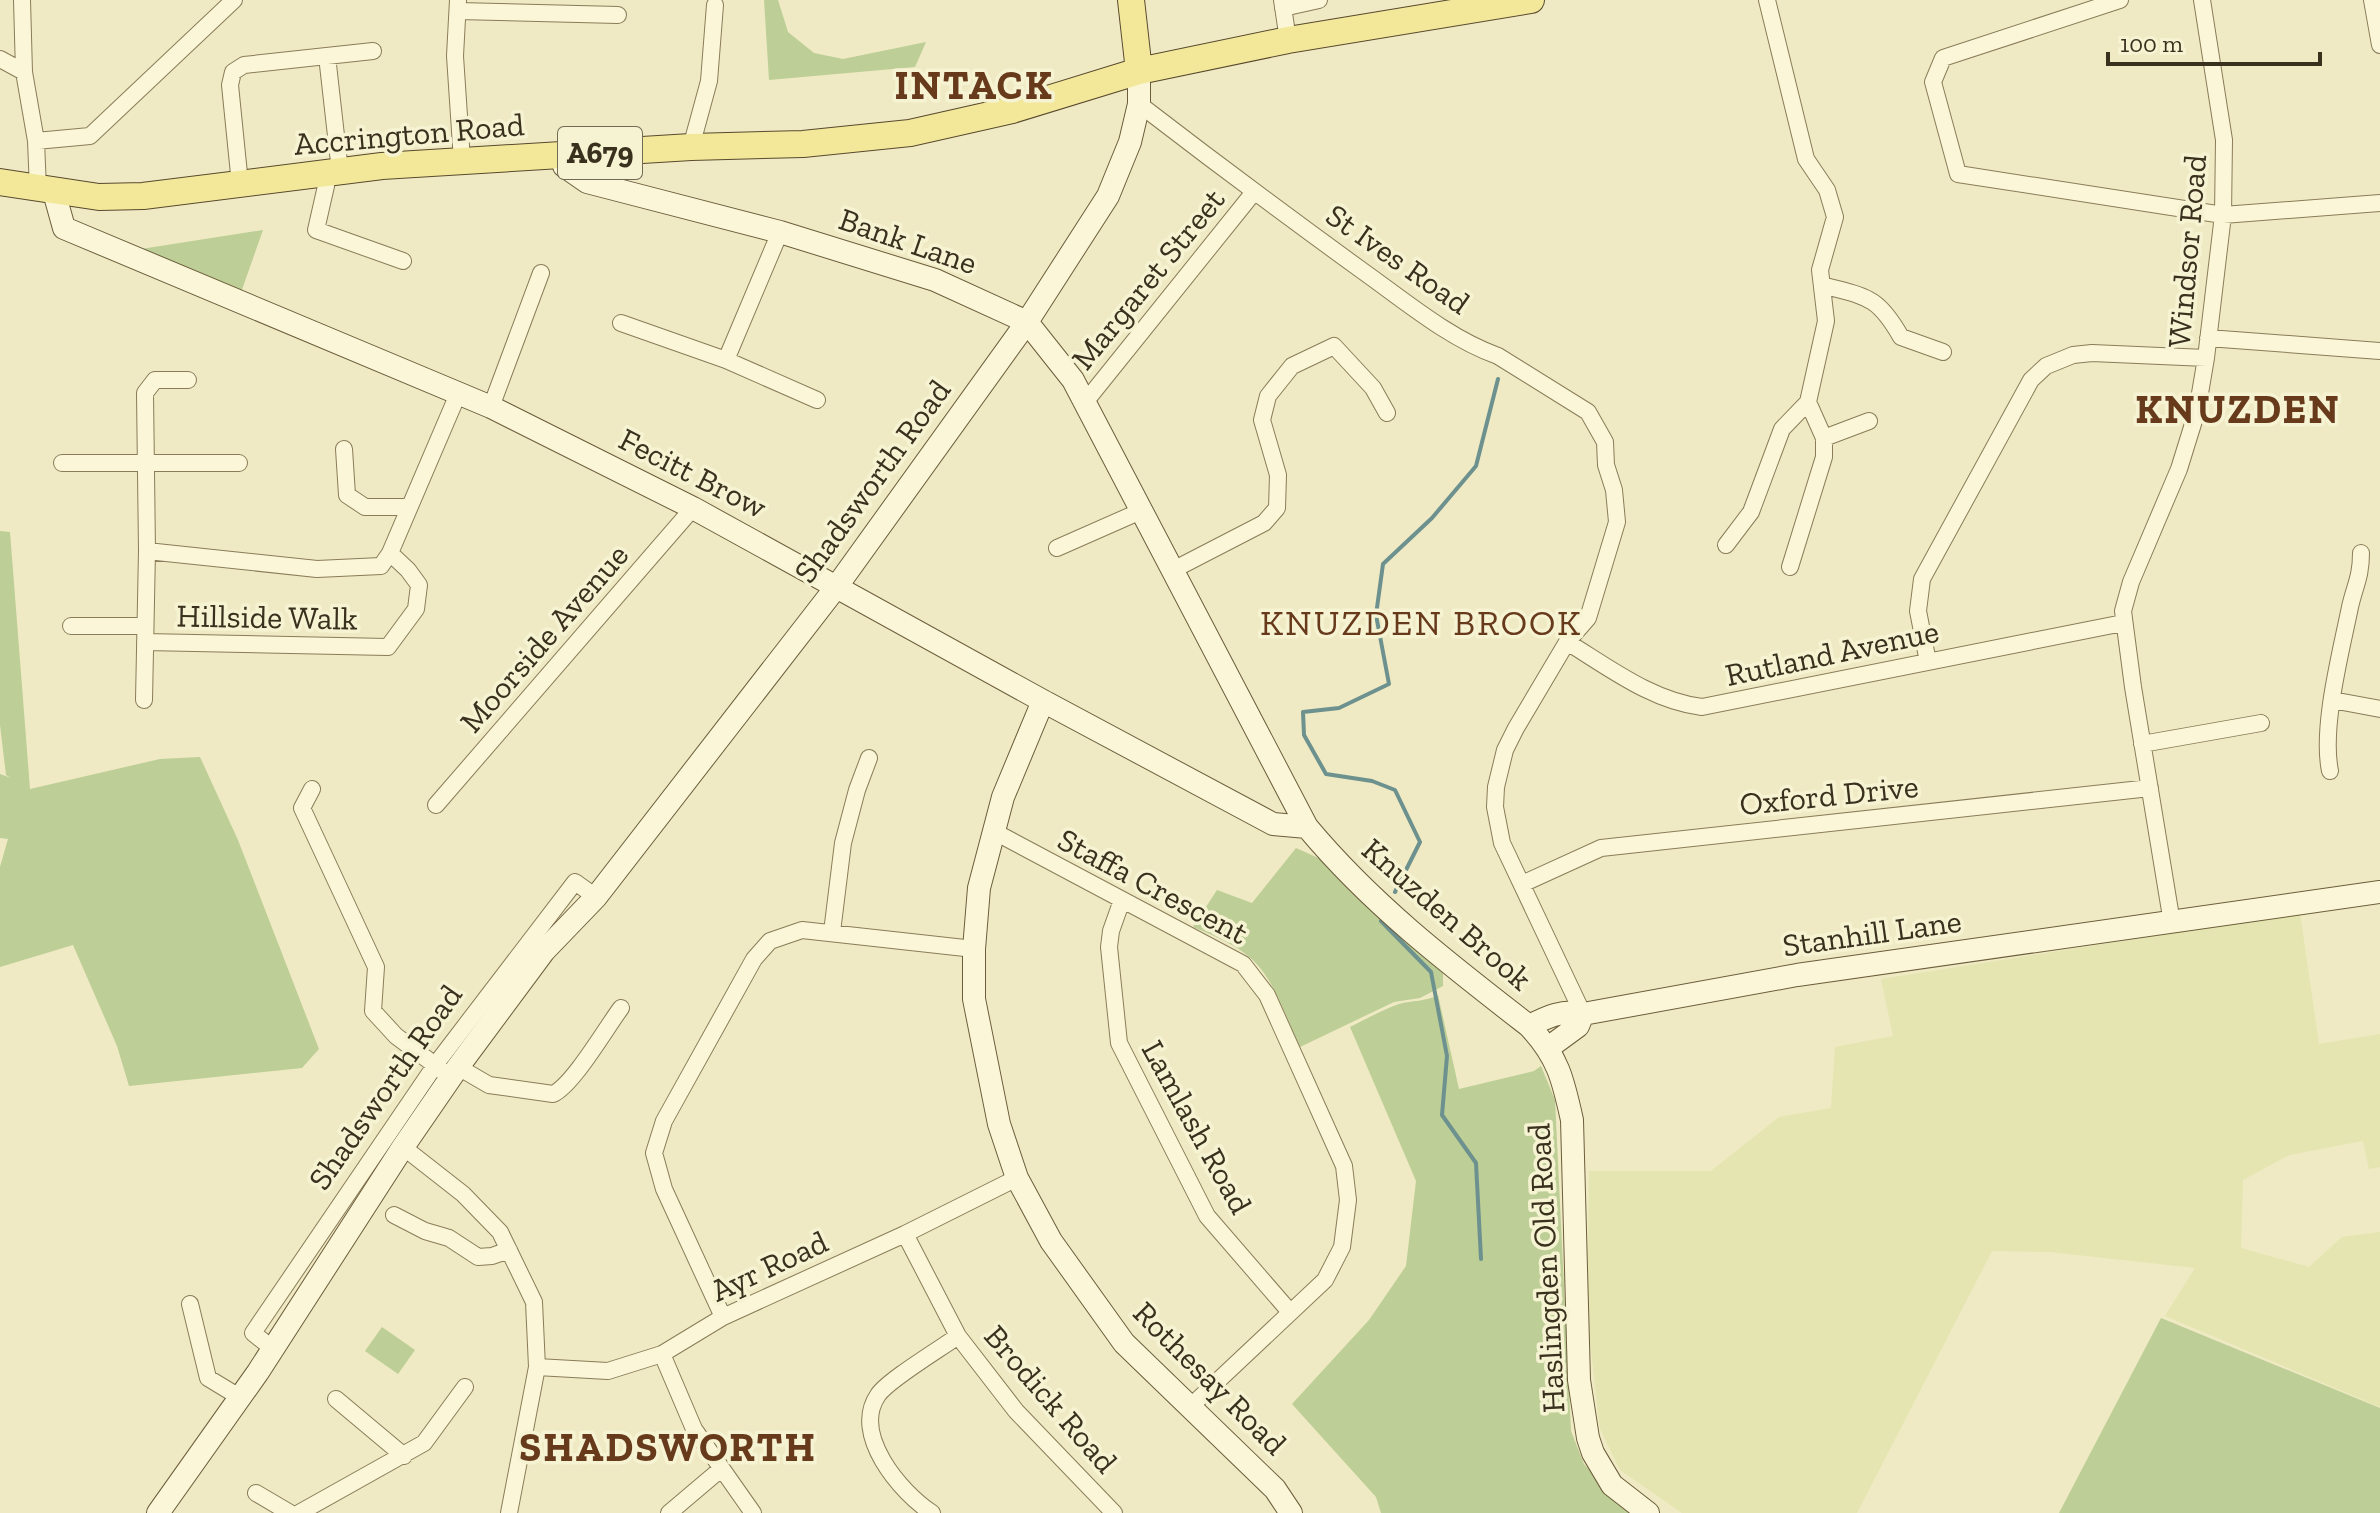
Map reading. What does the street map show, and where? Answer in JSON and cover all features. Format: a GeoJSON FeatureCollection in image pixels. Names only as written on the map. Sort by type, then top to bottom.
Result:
{"type":"FeatureCollection","features":[{"type":"Feature","properties":{"kind":"main road"},"geometry":{"type":"LineString","coordinates":[[1131,0],[1139,71]]}},
{"type":"Feature","properties":{"kind":"main road","name":"Accrington Road"},"geometry":{"type":"LineString","coordinates":[[0,182],[99,197],[143,196],[333,172],[462,161],[691,147],[803,144],[910,133],[1012,110],[1139,71],[1288,40],[1531,0]]}},
{"type":"Feature","properties":{"kind":"main road","name":"Shadsworth Road"},"geometry":{"type":"LineString","coordinates":[[158,1513],[241,1398],[449,1070],[544,951],[596,897],[837,586],[1027,322],[1108,196],[1130,142],[1139,104],[1139,71]]}},
{"type":"Feature","properties":{"kind":"main road","name":"Bank Lane"},"geometry":{"type":"LineString","coordinates":[[562,156],[564,166],[587,182],[780,232],[935,280],[1027,322],[1086,401],[1171,571],[1307,827]]}},
{"type":"Feature","properties":{"kind":"main road","name":"Fecitt Brow"},"geometry":{"type":"LineString","coordinates":[[46,190],[64,228],[491,407],[693,508],[1273,824],[1307,827]]}},
{"type":"Feature","properties":{"kind":"main road","name":"Rothesay Road"},"geometry":{"type":"LineString","coordinates":[[1043,701],[1003,797],[979,888],[974,999],[999,1124],[1017,1178],[1051,1241],[1124,1343],[1275,1489],[1291,1513]]}},
{"type":"Feature","properties":{"kind":"main road","name":"Knuzden Brook"},"geometry":{"type":"LineString","coordinates":[[1307,827],[1336,861],[1397,921],[1529,1026],[1548,1048]]}},
{"type":"Feature","properties":{"kind":"main road","name":"Stanhill Lane"},"geometry":{"type":"LineString","coordinates":[[1529,1026],[1570,1011],[1583,1014],[1797,975],[2380,892]]}},
{"type":"Feature","properties":{"kind":"main road"},"geometry":{"type":"LineString","coordinates":[[1548,1048],[1578,1026],[1583,1014]]}},
{"type":"Feature","properties":{"kind":"main road","name":"Haslingden Old Road"},"geometry":{"type":"LineString","coordinates":[[1548,1048],[1561,1072],[1572,1120],[1579,1380],[1588,1438],[1612,1485],[1648,1513]]}},
{"type":"Feature","properties":{"kind":"street"},"geometry":{"type":"LineString","coordinates":[[22,0],[24,72],[46,190]]}},
{"type":"Feature","properties":{"kind":"street"},"geometry":{"type":"LineString","coordinates":[[36,141],[90,136],[234,0]]}},
{"type":"Feature","properties":{"kind":"street"},"geometry":{"type":"LineString","coordinates":[[1288,40],[1283,4],[1319,0]]}},
{"type":"Feature","properties":{"kind":"street"},"geometry":{"type":"LineString","coordinates":[[1726,545],[1751,512],[1782,429],[1808,402],[1826,321],[1820,270],[1835,217],[1827,190],[1806,159],[1767,0]]}},
{"type":"Feature","properties":{"kind":"street"},"geometry":{"type":"LineString","coordinates":[[2120,0],[1943,58],[1933,82],[1958,174],[2223,215],[2380,203]]}},
{"type":"Feature","properties":{"kind":"street","name":"Windsor Road"},"geometry":{"type":"LineString","coordinates":[[2172,923],[2123,623],[2125,599],[2131,582],[2179,469],[2197,411],[2206,358],[2223,215],[2224,140],[2202,0]]}},
{"type":"Feature","properties":{"kind":"street"},"geometry":{"type":"LineString","coordinates":[[2372,0],[2380,45]]}},
{"type":"Feature","properties":{"kind":"street"},"geometry":{"type":"LineString","coordinates":[[691,147],[709,81],[715,5]]}},
{"type":"Feature","properties":{"kind":"street"},"geometry":{"type":"LineString","coordinates":[[462,161],[455,56],[458,6],[618,15]]}},
{"type":"Feature","properties":{"kind":"street"},"geometry":{"type":"LineString","coordinates":[[240,184],[230,85],[233,72],[244,65],[373,51]]}},
{"type":"Feature","properties":{"kind":"street"},"geometry":{"type":"LineString","coordinates":[[327,56],[333,172],[326,186],[316,230],[403,261]]}},
{"type":"Feature","properties":{"kind":"street"},"geometry":{"type":"LineString","coordinates":[[0,59],[24,72]]}},
{"type":"Feature","properties":{"kind":"street","name":"St Ives Road"},"geometry":{"type":"LineString","coordinates":[[1139,104],[1254,192],[1426,315],[1588,412],[1605,442],[1606,465],[1614,490],[1617,522],[1588,618],[1567,642],[1516,728],[1498,771],[1495,807],[1510,865],[1522,884],[1583,1014]]}},
{"type":"Feature","properties":{"kind":"street","name":"Margaret Street"},"geometry":{"type":"LineString","coordinates":[[1086,401],[1254,192]]}},
{"type":"Feature","properties":{"kind":"street"},"geometry":{"type":"LineString","coordinates":[[726,360],[780,232]]}},
{"type":"Feature","properties":{"kind":"street"},"geometry":{"type":"LineString","coordinates":[[491,407],[541,273]]}},
{"type":"Feature","properties":{"kind":"street"},"geometry":{"type":"LineString","coordinates":[[1822,285],[1866,297],[1888,313],[1901,337],[1943,352]]}},
{"type":"Feature","properties":{"kind":"street"},"geometry":{"type":"LineString","coordinates":[[621,323],[726,360],[817,400]]}},
{"type":"Feature","properties":{"kind":"street"},"geometry":{"type":"LineString","coordinates":[[2208,338],[2380,351]]}},
{"type":"Feature","properties":{"kind":"street"},"geometry":{"type":"LineString","coordinates":[[1171,571],[1264,523],[1277,508],[1278,475],[1262,420],[1268,396],[1292,366],[1334,346],[1373,388],[1387,413]]}},
{"type":"Feature","properties":{"kind":"street"},"geometry":{"type":"LineString","coordinates":[[1928,662],[1918,611],[1922,579],[2031,380],[2046,366],[2073,355],[2092,353],[2206,358]]}},
{"type":"Feature","properties":{"kind":"street"},"geometry":{"type":"LineString","coordinates":[[144,700],[147,551],[145,393],[155,380],[188,380]]}},
{"type":"Feature","properties":{"kind":"street"},"geometry":{"type":"LineString","coordinates":[[147,551],[317,569],[381,566],[390,553],[458,394]]}},
{"type":"Feature","properties":{"kind":"street"},"geometry":{"type":"LineString","coordinates":[[1790,567],[1824,457],[1824,438],[1808,402]]}},
{"type":"Feature","properties":{"kind":"street"},"geometry":{"type":"LineString","coordinates":[[1824,438],[1869,421]]}},
{"type":"Feature","properties":{"kind":"street"},"geometry":{"type":"LineString","coordinates":[[344,449],[347,495],[365,507],[409,507]]}},
{"type":"Feature","properties":{"kind":"street"},"geometry":{"type":"LineString","coordinates":[[62,463],[239,463]]}},
{"type":"Feature","properties":{"kind":"street","name":"Moorside Avenue"},"geometry":{"type":"LineString","coordinates":[[436,805],[693,508]]}},
{"type":"Feature","properties":{"kind":"street"},"geometry":{"type":"LineString","coordinates":[[1057,548],[1141,511]]}},
{"type":"Feature","properties":{"kind":"street","name":"Hillside Walk"},"geometry":{"type":"LineString","coordinates":[[71,626],[145,634],[388,647],[416,609],[419,585],[390,553]]}},
{"type":"Feature","properties":{"kind":"street"},"geometry":{"type":"LineString","coordinates":[[2330,771],[2327,756],[2332,700],[2361,559],[2380,566]]}},
{"type":"Feature","properties":{"kind":"street","name":"Rutland Avenue"},"geometry":{"type":"LineString","coordinates":[[1567,642],[1643,688],[1686,705],[1702,707],[2123,623]]}},
{"type":"Feature","properties":{"kind":"street"},"geometry":{"type":"LineString","coordinates":[[2332,700],[2380,709]]}},
{"type":"Feature","properties":{"kind":"street"},"geometry":{"type":"LineString","coordinates":[[2142,744],[2234,722],[2261,723]]}},
{"type":"Feature","properties":{"kind":"street"},"geometry":{"type":"LineString","coordinates":[[832,932],[843,843],[853,802],[869,758]]}},
{"type":"Feature","properties":{"kind":"street","name":"Oxford Drive"},"geometry":{"type":"LineString","coordinates":[[1522,884],[1601,848],[2150,788]]}},
{"type":"Feature","properties":{"kind":"street"},"geometry":{"type":"LineString","coordinates":[[312,789],[302,808],[376,967],[373,1011],[396,1036],[449,1070],[489,1085],[553,1094],[564,1086],[621,1008]]}},
{"type":"Feature","properties":{"kind":"street","name":"Staffa Crescent"},"geometry":{"type":"LineString","coordinates":[[993,831],[1243,964],[1267,995],[1344,1166],[1348,1200],[1342,1247],[1325,1280],[1190,1407]]}},
{"type":"Feature","properties":{"kind":"street","name":"Lamlash Road"},"geometry":{"type":"LineString","coordinates":[[1122,900],[1109,947],[1119,1043],[1207,1216],[1290,1312]]}},
{"type":"Feature","properties":{"kind":"street"},"geometry":{"type":"LineString","coordinates":[[723,1317],[664,1189],[654,1153],[664,1121],[763,947],[790,932],[802,930],[974,949]]}},
{"type":"Feature","properties":{"kind":"street","name":"Shadsworth Road"},"geometry":{"type":"LineString","coordinates":[[273,1349],[253,1333],[449,1070]]}},
{"type":"Feature","properties":{"kind":"street"},"geometry":{"type":"LineString","coordinates":[[403,1147],[463,1194],[500,1232],[534,1302],[537,1367],[509,1513]]}},
{"type":"Feature","properties":{"kind":"street","name":"Ayr Road"},"geometry":{"type":"LineString","coordinates":[[537,1367],[608,1371],[662,1354],[723,1317],[905,1234],[1017,1178]]}},
{"type":"Feature","properties":{"kind":"street"},"geometry":{"type":"LineString","coordinates":[[394,1215],[425,1231],[449,1238],[478,1257],[509,1250]]}},
{"type":"Feature","properties":{"kind":"street","name":"Brodick Road"},"geometry":{"type":"LineString","coordinates":[[905,1234],[958,1336],[1016,1411],[1114,1513]]}},
{"type":"Feature","properties":{"kind":"street"},"geometry":{"type":"LineString","coordinates":[[190,1304],[208,1378],[241,1398]]}},
{"type":"Feature","properties":{"kind":"street"},"geometry":{"type":"LineString","coordinates":[[932,1513],[920,1506],[884,1464],[871,1438],[869,1409],[880,1391],[958,1336]]}},
{"type":"Feature","properties":{"kind":"street"},"geometry":{"type":"LineString","coordinates":[[662,1354],[694,1429],[753,1513]]}},
{"type":"Feature","properties":{"kind":"street"},"geometry":{"type":"LineString","coordinates":[[299,1513],[424,1443],[465,1387]]}},
{"type":"Feature","properties":{"kind":"street"},"geometry":{"type":"LineString","coordinates":[[336,1399],[404,1456]]}},
{"type":"Feature","properties":{"kind":"street"},"geometry":{"type":"LineString","coordinates":[[669,1513],[721,1469]]}},
{"type":"Feature","properties":{"kind":"street"},"geometry":{"type":"LineString","coordinates":[[256,1493],[290,1513]]}},
{"type":"Feature","properties":{"kind":"green space"},"geometry":{"type":"Polygon","coordinates":[[[764,0],[778,0],[788,32],[814,53],[843,59],[926,42],[915,67],[769,80],[764,0]]]}},
{"type":"Feature","properties":{"kind":"green space"},"geometry":{"type":"Polygon","coordinates":[[[263,230],[238,301],[122,252],[263,230]]]}},
{"type":"Feature","properties":{"kind":"green space"},"geometry":{"type":"Polygon","coordinates":[[[0,531],[10,532],[30,789],[160,759],[200,757],[238,840],[319,1049],[302,1068],[129,1086],[117,1046],[73,945],[0,967],[0,867],[8,839],[0,838],[0,774],[11,778],[6,775],[0,725],[0,531]]]}},
{"type":"Feature","properties":{"kind":"green space"},"geometry":{"type":"Polygon","coordinates":[[[1296,848],[1325,861],[1443,973],[1443,986],[1420,998],[1394,1002],[1300,1047],[1273,987],[1261,969],[1230,944],[1193,927],[1217,890],[1252,903],[1296,848]]]}},
{"type":"Feature","properties":{"kind":"green space"},"geometry":{"type":"Polygon","coordinates":[[[2300,913],[2319,1044],[2380,1034],[2380,1167],[2369,1169],[2363,1141],[2289,1155],[2243,1180],[2241,1248],[2309,1267],[2342,1237],[2380,1232],[2380,1407],[2165,1316],[2195,1268],[2050,1252],[1992,1251],[1857,1513],[1682,1513],[1620,1470],[1600,1429],[1587,1315],[1589,1171],[1711,1171],[1779,1117],[1831,1108],[1835,1047],[1893,1036],[1881,979],[2300,913]]]}},
{"type":"Feature","properties":{"kind":"green space"},"geometry":{"type":"Polygon","coordinates":[[[1438,995],[1459,1089],[1534,1071],[1541,1066],[1555,1100],[1571,1431],[1584,1464],[1618,1501],[1634,1513],[1381,1513],[1376,1497],[1292,1404],[1369,1320],[1406,1266],[1416,1181],[1350,1027],[1399,1004],[1438,995]]]}},
{"type":"Feature","properties":{"kind":"green space"},"geometry":{"type":"Polygon","coordinates":[[[2161,1318],[2380,1408],[2380,1513],[2059,1513],[2161,1318]]]}},
{"type":"Feature","properties":{"kind":"green space"},"geometry":{"type":"Polygon","coordinates":[[[382,1327],[415,1350],[398,1374],[365,1351],[382,1327]]]}},
{"type":"Feature","properties":{"kind":"waterway","name":"Knuzden Brook"},"geometry":{"type":"LineString","coordinates":[[1395,892],[1420,842],[1395,790],[1372,781],[1326,774],[1304,735],[1303,712],[1339,708],[1389,684],[1376,615],[1383,564],[1432,518],[1476,466],[1498,379]]}},
{"type":"Feature","properties":{"kind":"waterway","name":"Knuzden Brook"},"geometry":{"type":"LineString","coordinates":[[1381,921],[1431,972],[1447,1056],[1442,1115],[1476,1163],[1481,1259]]}},
{"type":"Feature","properties":{"kind":"district","name":"INTACK"},"geometry":{"type":"Point","coordinates":[974,85]}},
{"type":"Feature","properties":{"kind":"district","name":"KNUZDEN"},"geometry":{"type":"Point","coordinates":[2238,409]}},
{"type":"Feature","properties":{"kind":"district","name":"KNUZDEN BROOK"},"geometry":{"type":"Point","coordinates":[1421,622]}},
{"type":"Feature","properties":{"kind":"district","name":"SHADSWORTH"},"geometry":{"type":"Point","coordinates":[668,1447]}}]}
